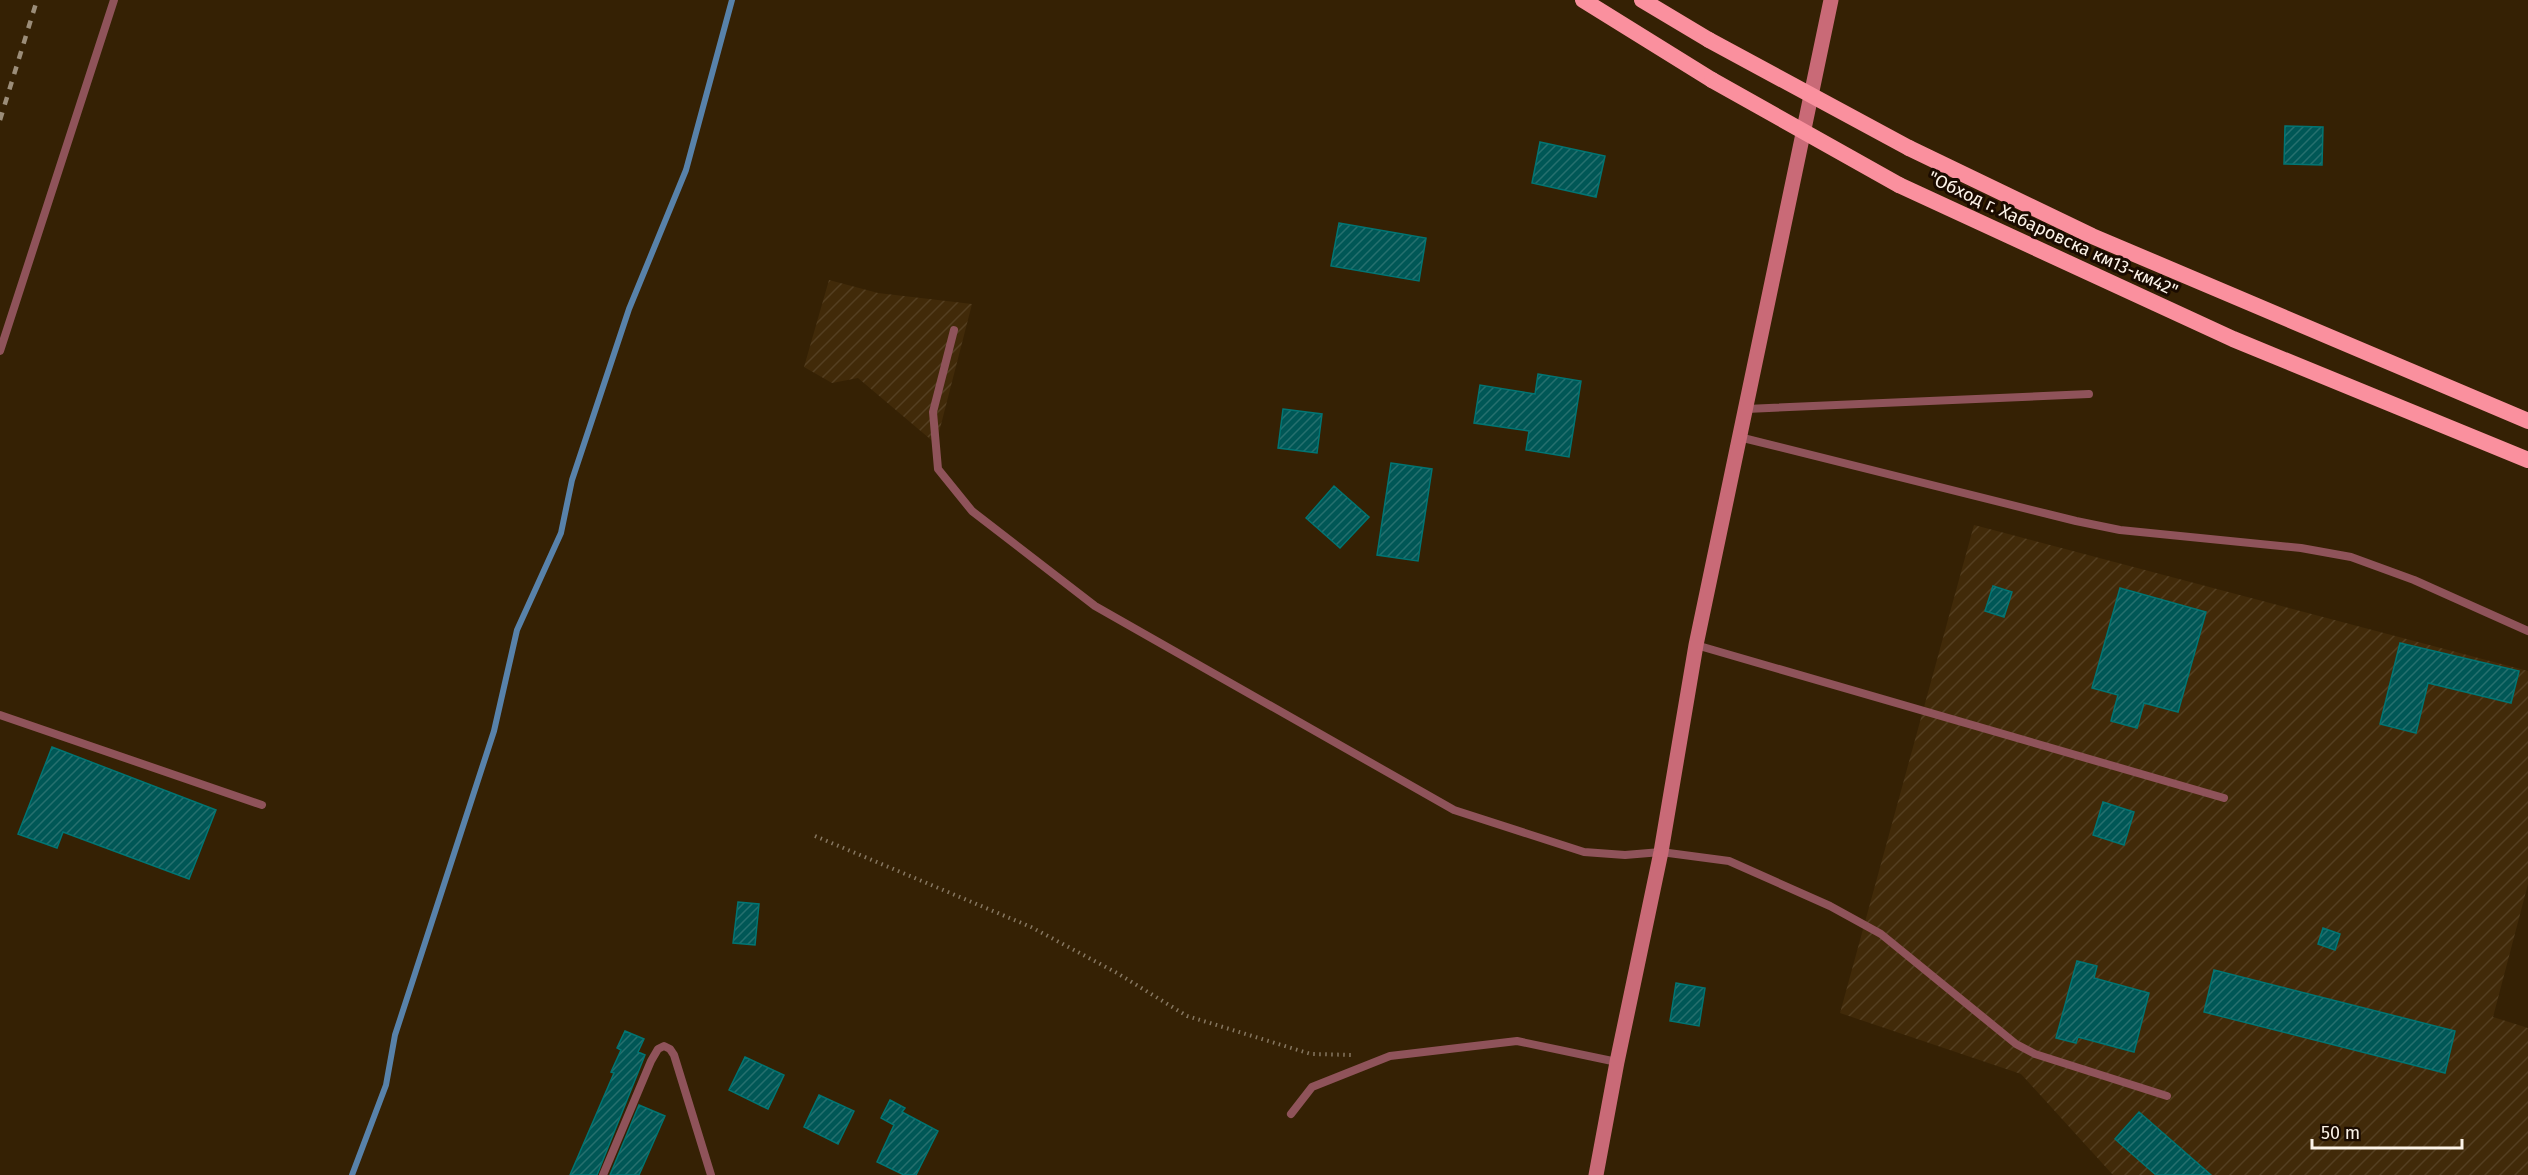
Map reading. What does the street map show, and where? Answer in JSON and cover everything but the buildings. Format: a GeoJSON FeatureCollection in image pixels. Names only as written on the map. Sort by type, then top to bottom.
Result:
{"type":"FeatureCollection","features":[{"type":"Feature","properties":{"kind":"highway","name":"\"Обход г. Хабаровска км13-км42\""},"geometry":{"type":"LineString","coordinates":[[1583,0],[1713,80],[1899,185],[2233,339],[2528,460]]}},
{"type":"Feature","properties":{"kind":"highway","name":"\"Обход г. Хабаровска км13-км42\""},"geometry":{"type":"LineString","coordinates":[[1642,0],[1708,40],[1909,148],[2092,236],[2528,420]]}},
{"type":"Feature","properties":{"kind":"main road"},"geometry":{"type":"LineString","coordinates":[[1596,1175],[1660,852],[1696,645],[1831,0]]}},
{"type":"Feature","properties":{"kind":"lane"},"geometry":{"type":"LineString","coordinates":[[0,351],[114,0]]}},
{"type":"Feature","properties":{"kind":"lane"},"geometry":{"type":"LineString","coordinates":[[954,330],[933,412],[938,469],[972,511],[1095,606],[1454,810],[1584,852],[1625,855],[1660,852],[1729,861],[1830,906],[1881,934],[2016,1044],[2035,1054],[2167,1096]]}},
{"type":"Feature","properties":{"kind":"lane"},"geometry":{"type":"LineString","coordinates":[[1746,409],[2089,394]]}},
{"type":"Feature","properties":{"kind":"lane"},"geometry":{"type":"LineString","coordinates":[[1739,437],[2120,530],[2301,548],[2351,557],[2414,580],[2528,631]]}},
{"type":"Feature","properties":{"kind":"lane"},"geometry":{"type":"LineString","coordinates":[[1696,645],[2224,798]]}},
{"type":"Feature","properties":{"kind":"lane"},"geometry":{"type":"LineString","coordinates":[[0,715],[262,805]]}},
{"type":"Feature","properties":{"kind":"lane"},"geometry":{"type":"LineString","coordinates":[[1291,1114],[1312,1087],[1390,1056],[1517,1041],[1617,1062]]}},
{"type":"Feature","properties":{"kind":"lane"},"geometry":{"type":"LineString","coordinates":[[603,1175],[651,1061],[658,1049],[663,1046],[674,1054],[711,1175]]}},
{"type":"Feature","properties":{"kind":"path"},"geometry":{"type":"LineString","coordinates":[[815,836],[1031,927],[1117,973],[1187,1016],[1311,1054],[1356,1055]]}},
{"type":"Feature","properties":{"kind":"shaded area"},"geometry":{"type":"Polygon","coordinates":[[[829,280],[878,293],[972,304],[936,444],[858,378],[832,383],[804,367],[829,280]]]}},
{"type":"Feature","properties":{"kind":"shaded area"},"geometry":{"type":"Polygon","coordinates":[[[1974,525],[2528,671],[2528,884],[2493,1017],[2528,1028],[2528,1175],[2113,1175],[2021,1074],[1840,1013],[1974,525]]]}},
{"type":"Feature","properties":{"kind":"waterway"},"geometry":{"type":"LineString","coordinates":[[352,1175],[386,1085],[395,1035],[494,731],[517,630],[561,533],[572,480],[629,309],[686,170],[732,0]]}},
{"type":"Feature","properties":{"kind":"railway"},"geometry":{"type":"LineString","coordinates":[[0,120],[37,0]]}}]}
